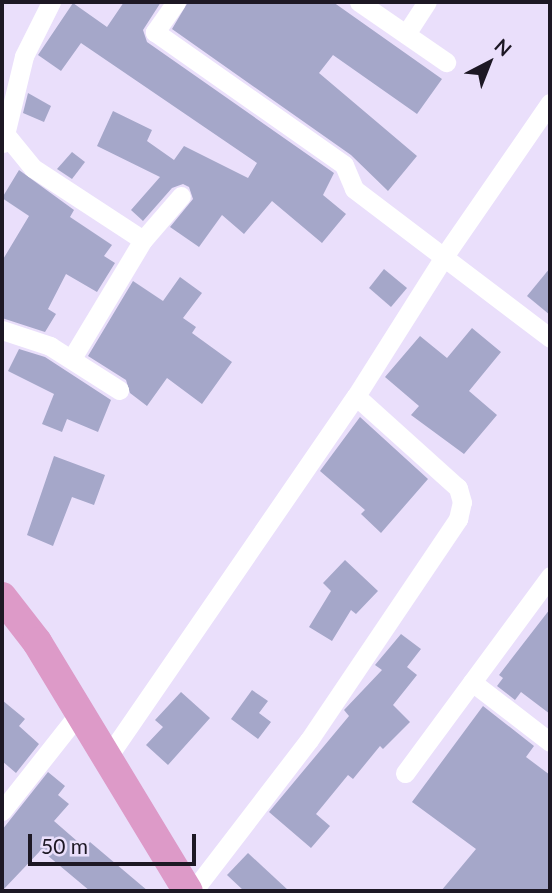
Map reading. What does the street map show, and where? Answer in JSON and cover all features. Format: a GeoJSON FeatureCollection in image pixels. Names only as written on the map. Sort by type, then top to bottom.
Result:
{"type":"FeatureCollection","features":[{"type":"Feature","properties":{"kind":"main road"},"geometry":{"type":"LineString","coordinates":[[2,597],[37,642],[190,891]]}},
{"type":"Feature","properties":{"kind":"street"},"geometry":{"type":"LineString","coordinates":[[51,2],[24,56],[3,136],[33,168],[143,240]]}},
{"type":"Feature","properties":{"kind":"street"},"geometry":{"type":"LineString","coordinates":[[176,2],[155,32],[344,165],[354,189],[445,255],[550,338]]}},
{"type":"Feature","properties":{"kind":"street"},"geometry":{"type":"LineString","coordinates":[[359,2],[446,62]]}},
{"type":"Feature","properties":{"kind":"street"},"geometry":{"type":"LineString","coordinates":[[406,34],[427,2]]}},
{"type":"Feature","properties":{"kind":"street"},"geometry":{"type":"LineString","coordinates":[[107,758],[356,396],[445,255],[550,103]]}},
{"type":"Feature","properties":{"kind":"street"},"geometry":{"type":"LineString","coordinates":[[72,358],[143,240],[181,196]]}},
{"type":"Feature","properties":{"kind":"street"},"geometry":{"type":"LineString","coordinates":[[2,330],[72,358],[119,390]]}},
{"type":"Feature","properties":{"kind":"street"},"geometry":{"type":"LineString","coordinates":[[190,891],[309,740],[458,519],[462,502],[458,488],[356,396]]}},
{"type":"Feature","properties":{"kind":"street"},"geometry":{"type":"LineString","coordinates":[[405,773],[550,576]]}},
{"type":"Feature","properties":{"kind":"street"},"geometry":{"type":"LineString","coordinates":[[472,682],[550,742]]}},
{"type":"Feature","properties":{"kind":"street"},"geometry":{"type":"LineString","coordinates":[[2,811],[79,713]]}},
{"type":"Feature","properties":{"kind":"building"},"geometry":{"type":"Polygon","coordinates":[[[124,2],[161,2],[143,30],[147,42],[334,173],[323,195],[346,214],[322,243],[272,201],[244,234],[222,215],[199,247],[170,227],[193,199],[189,187],[183,184],[172,188],[143,221],[131,210],[160,177],[97,146],[113,111],[152,130],[147,141],[174,160],[184,146],[248,178],[257,163],[81,43],[61,71],[38,55],[73,3],[107,27],[124,2]]]}},
{"type":"Feature","properties":{"kind":"building"},"geometry":{"type":"Polygon","coordinates":[[[188,2],[333,2],[442,79],[417,114],[333,55],[319,73],[417,156],[388,191],[351,155],[172,29],[188,2]]]}},
{"type":"Feature","properties":{"kind":"building"},"geometry":{"type":"Polygon","coordinates":[[[28,93],[51,106],[44,122],[23,113],[28,93]]]}},
{"type":"Feature","properties":{"kind":"building"},"geometry":{"type":"Polygon","coordinates":[[[72,152],[85,162],[72,179],[57,169],[72,152]]]}},
{"type":"Feature","properties":{"kind":"building"},"geometry":{"type":"Polygon","coordinates":[[[19,170],[74,210],[70,217],[112,245],[104,256],[115,263],[97,292],[66,274],[48,309],[56,314],[45,332],[2,318],[2,261],[29,216],[2,198],[19,170]]]}},
{"type":"Feature","properties":{"kind":"building"},"geometry":{"type":"Polygon","coordinates":[[[550,268],[550,315],[527,296],[550,268]]]}},
{"type":"Feature","properties":{"kind":"building"},"geometry":{"type":"Polygon","coordinates":[[[384,269],[407,288],[391,307],[369,288],[384,269]]]}},
{"type":"Feature","properties":{"kind":"building"},"geometry":{"type":"Polygon","coordinates":[[[180,277],[202,293],[183,318],[196,327],[192,333],[232,362],[202,404],[167,378],[147,406],[130,393],[126,380],[88,356],[133,281],[163,301],[180,277]]]}},
{"type":"Feature","properties":{"kind":"building"},"geometry":{"type":"Polygon","coordinates":[[[472,328],[501,352],[469,391],[497,415],[464,454],[411,415],[419,406],[385,377],[420,336],[447,358],[472,328]]]}},
{"type":"Feature","properties":{"kind":"building"},"geometry":{"type":"Polygon","coordinates":[[[19,349],[45,357],[111,400],[98,432],[67,419],[62,432],[42,424],[54,394],[8,371],[19,349]]]}},
{"type":"Feature","properties":{"kind":"building"},"geometry":{"type":"Polygon","coordinates":[[[360,417],[428,479],[381,533],[361,514],[365,510],[320,471],[360,417]]]}},
{"type":"Feature","properties":{"kind":"building"},"geometry":{"type":"Polygon","coordinates":[[[54,456],[105,475],[94,505],[72,497],[53,546],[27,535],[54,456]]]}},
{"type":"Feature","properties":{"kind":"building"},"geometry":{"type":"Polygon","coordinates":[[[345,560],[378,591],[356,614],[351,610],[332,641],[309,627],[331,591],[323,583],[345,560]]]}},
{"type":"Feature","properties":{"kind":"building"},"geometry":{"type":"Polygon","coordinates":[[[550,609],[550,714],[521,692],[515,700],[497,686],[503,678],[499,675],[550,609]]]}},
{"type":"Feature","properties":{"kind":"building"},"geometry":{"type":"Polygon","coordinates":[[[401,634],[421,649],[407,667],[417,675],[393,705],[410,722],[383,749],[380,746],[353,779],[348,775],[316,814],[330,826],[311,848],[269,812],[349,716],[344,710],[382,670],[375,665],[401,634]]]}},
{"type":"Feature","properties":{"kind":"building"},"geometry":{"type":"Polygon","coordinates":[[[252,690],[268,701],[259,713],[271,722],[258,739],[231,719],[252,690]]]}},
{"type":"Feature","properties":{"kind":"building"},"geometry":{"type":"Polygon","coordinates":[[[181,692],[210,718],[168,765],[146,745],[163,727],[155,720],[181,692]]]}},
{"type":"Feature","properties":{"kind":"building"},"geometry":{"type":"Polygon","coordinates":[[[2,700],[25,719],[19,726],[39,744],[16,773],[2,761],[2,700]]]}},
{"type":"Feature","properties":{"kind":"building"},"geometry":{"type":"Polygon","coordinates":[[[483,706],[534,746],[526,757],[550,775],[550,891],[441,891],[476,849],[412,802],[483,706]]]}},
{"type":"Feature","properties":{"kind":"building"},"geometry":{"type":"Polygon","coordinates":[[[48,772],[65,786],[58,795],[69,804],[54,821],[85,848],[90,842],[148,891],[90,891],[41,850],[2,891],[2,830],[48,772]]]}},
{"type":"Feature","properties":{"kind":"building"},"geometry":{"type":"Polygon","coordinates":[[[248,853],[289,891],[244,891],[227,875],[248,853]]]}}]}
